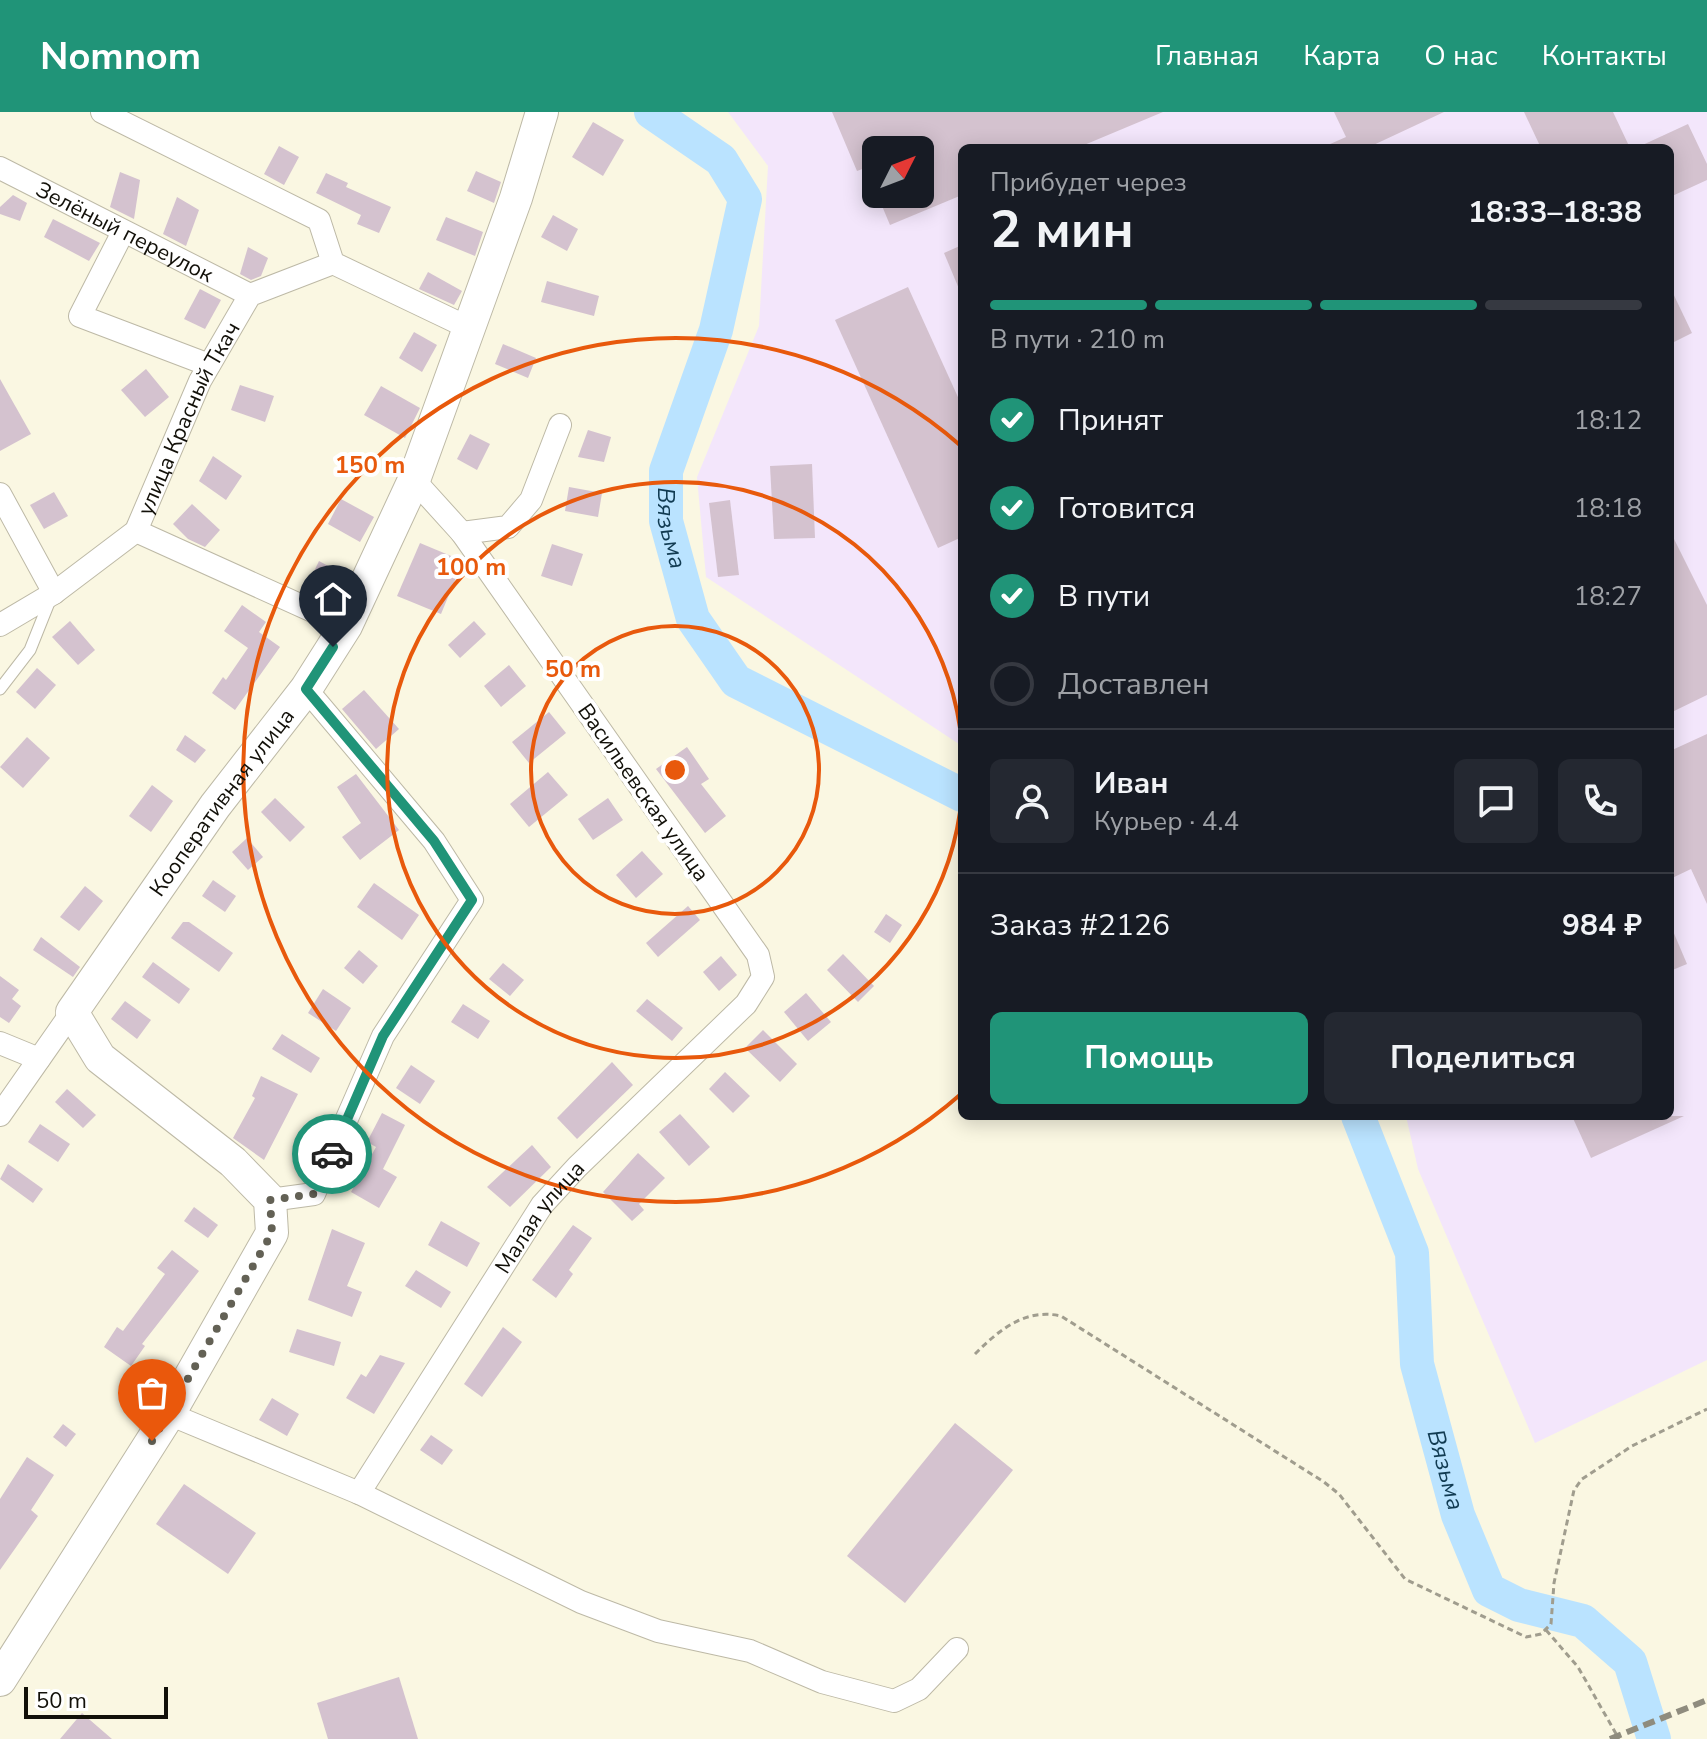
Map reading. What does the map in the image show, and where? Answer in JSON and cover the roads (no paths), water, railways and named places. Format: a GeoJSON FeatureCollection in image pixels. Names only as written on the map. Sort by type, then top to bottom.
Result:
{"type":"FeatureCollection","features":[{"type":"Feature","properties":{"kind":"street"},"geometry":{"type":"LineString","coordinates":[[102,112],[319,220],[333,263],[467,327]]}},
{"type":"Feature","properties":{"kind":"street","name":"Кооперативная улица"},"geometry":{"type":"LineString","coordinates":[[0,1115],[215,806],[306,689],[346,626],[414,480],[516,198],[542,112]]}},
{"type":"Feature","properties":{"kind":"street","name":"Зелёный переулок"},"geometry":{"type":"LineString","coordinates":[[0,168],[250,295]]}},
{"type":"Feature","properties":{"kind":"street"},"geometry":{"type":"LineString","coordinates":[[123,232],[80,316],[209,365]]}},
{"type":"Feature","properties":{"kind":"street","name":"улица Красный Ткач"},"geometry":{"type":"LineString","coordinates":[[0,625],[54,593],[136,531],[209,365],[250,295],[333,263]]}},
{"type":"Feature","properties":{"kind":"street"},"geometry":{"type":"LineString","coordinates":[[462,533],[508,527],[531,500],[560,425]]}},
{"type":"Feature","properties":{"kind":"street","name":"Васильевская улица"},"geometry":{"type":"LineString","coordinates":[[414,480],[462,533],[758,955],[763,977]]}},
{"type":"Feature","properties":{"kind":"street"},"geometry":{"type":"LineString","coordinates":[[0,494],[54,593]]}},
{"type":"Feature","properties":{"kind":"street"},"geometry":{"type":"LineString","coordinates":[[136,531],[346,626]]}},
{"type":"Feature","properties":{"kind":"street"},"geometry":{"type":"LineString","coordinates":[[270,1200],[314,1194],[383,1036],[472,900],[434,841],[306,689]]}},
{"type":"Feature","properties":{"kind":"street","name":"Малая улица"},"geometry":{"type":"LineString","coordinates":[[359,1493],[542,1205],[577,1167],[746,1004],[763,977]]}},
{"type":"Feature","properties":{"kind":"street"},"geometry":{"type":"LineString","coordinates":[[0,1680],[169,1414],[272,1233],[270,1200],[233,1162],[100,1058],[72,1012]]}},
{"type":"Feature","properties":{"kind":"street"},"geometry":{"type":"LineString","coordinates":[[0,1043],[39,1059]]}},
{"type":"Feature","properties":{"kind":"street"},"geometry":{"type":"LineString","coordinates":[[169,1414],[359,1493],[581,1602],[658,1631],[750,1651],[837,1686],[894,1701],[919,1689],[957,1649]]}},
{"type":"Feature","properties":{"kind":"lane"},"geometry":{"type":"LineString","coordinates":[[0,689],[30,650],[54,593]]}},
{"type":"Feature","properties":{"kind":"waterway","name":"Вязьма"},"geometry":{"type":"LineString","coordinates":[[651,112],[721,160],[745,199],[716,330],[666,471],[666,521],[693,619],[736,681],[958,793]]}},
{"type":"Feature","properties":{"kind":"waterway","name":"Вязьма"},"geometry":{"type":"LineString","coordinates":[[1360,1120],[1412,1253],[1417,1364],[1458,1515],[1489,1590],[1519,1605],[1583,1621],[1630,1662],[1654,1739]]}},
{"type":"Feature","properties":{"kind":"railway"},"geometry":{"type":"LineString","coordinates":[[1610,1739],[1707,1700]]}}]}
